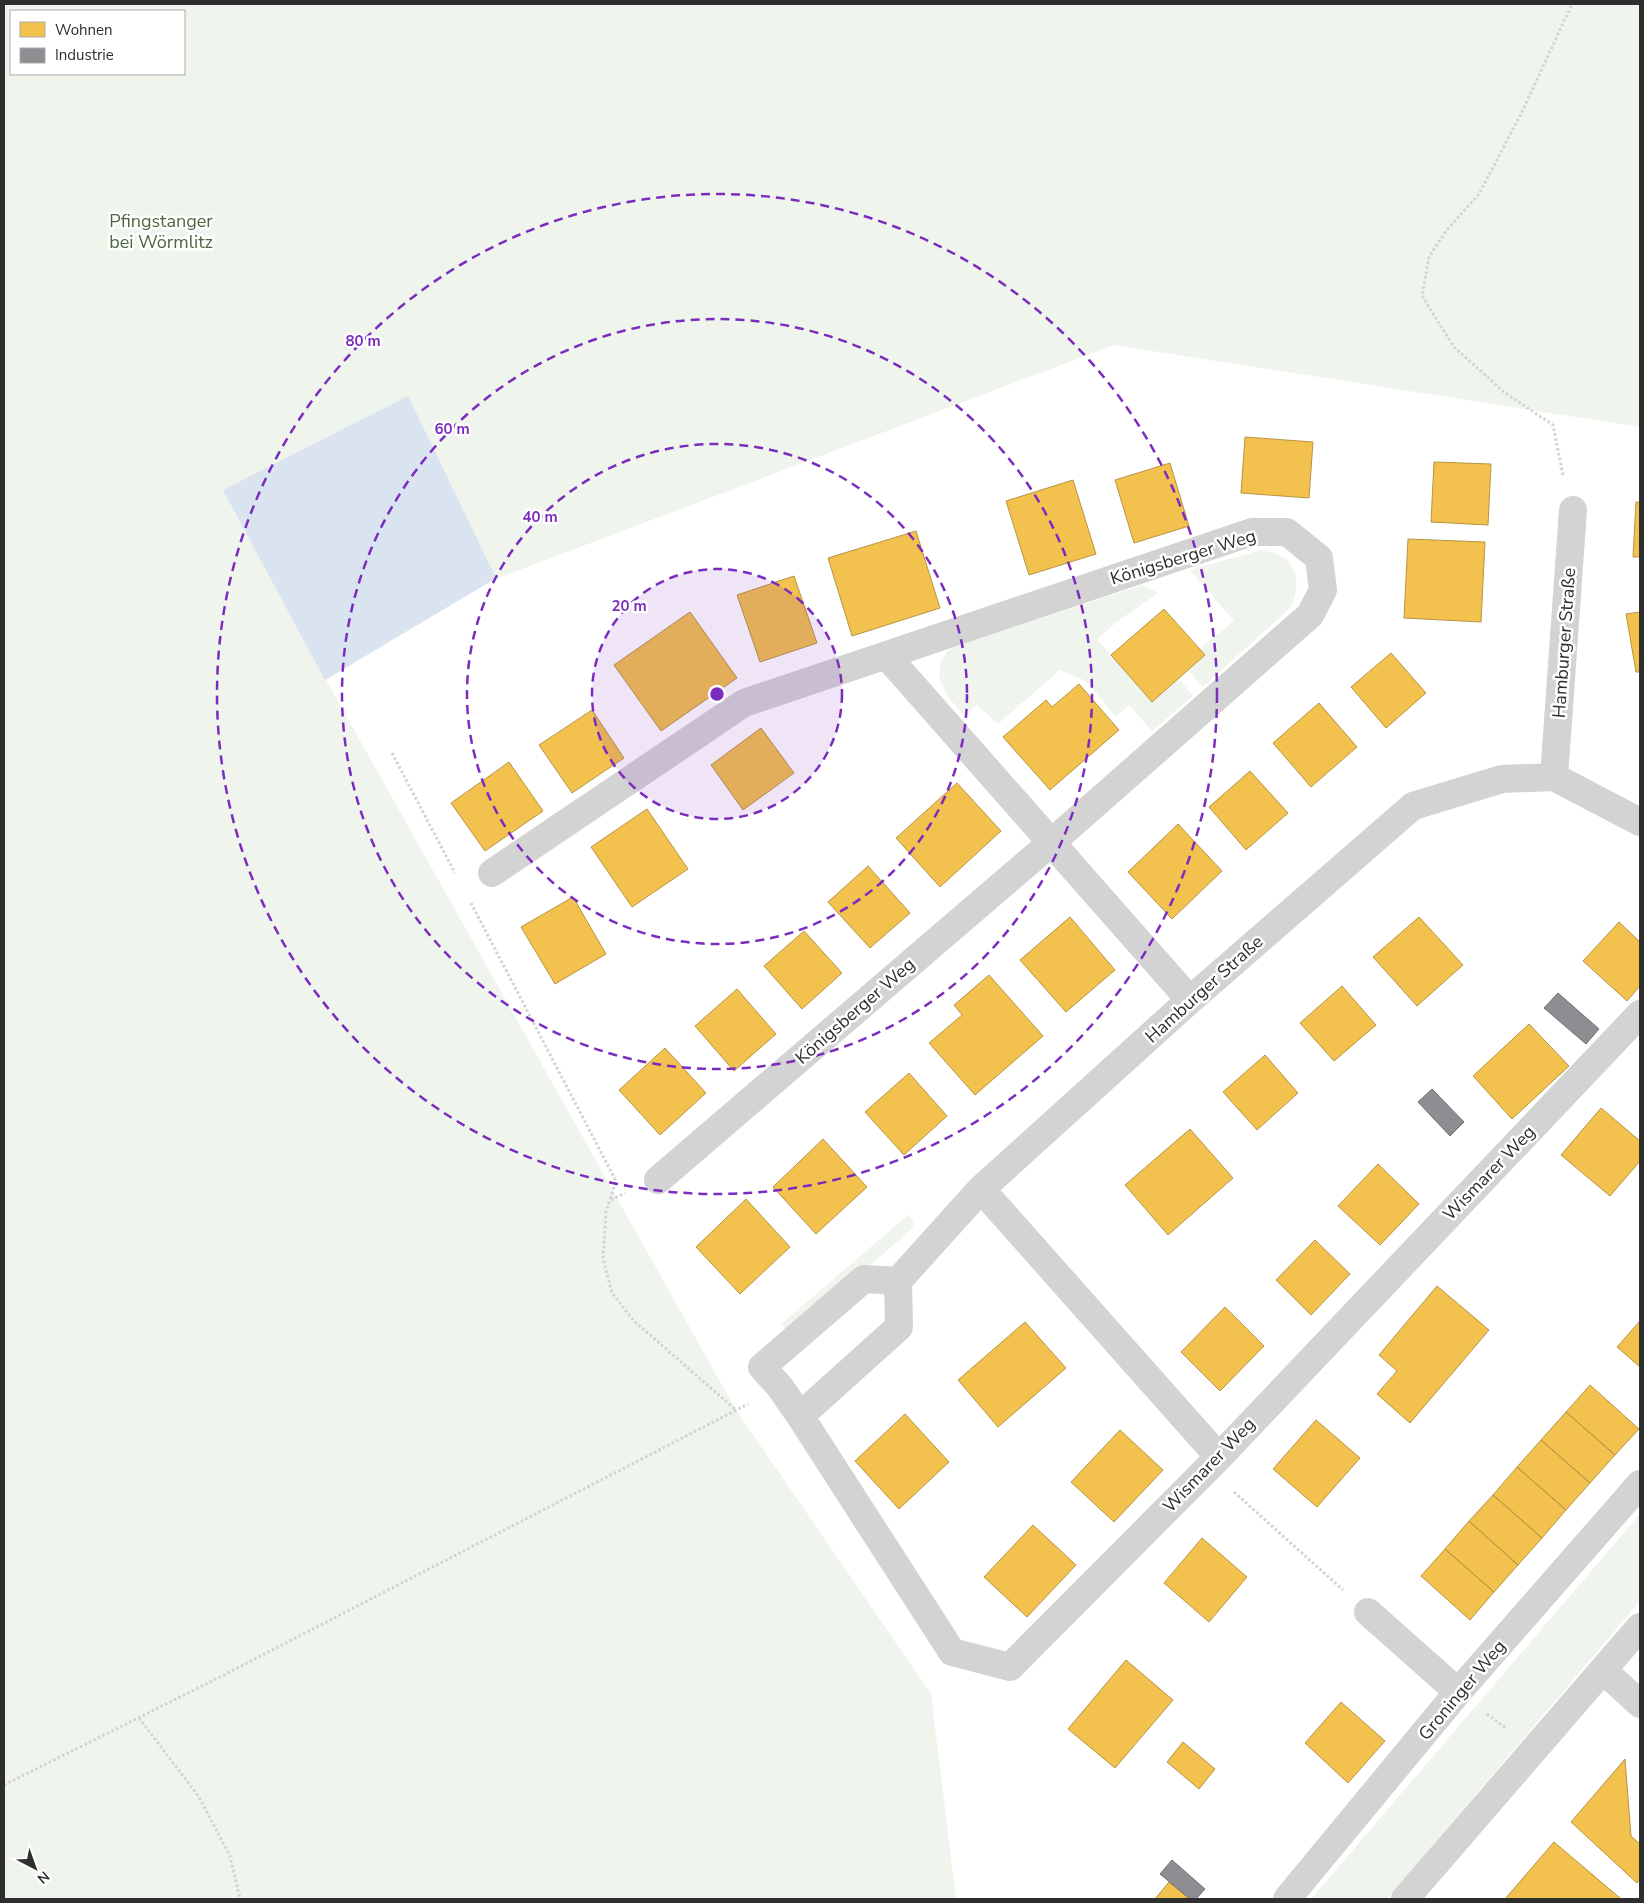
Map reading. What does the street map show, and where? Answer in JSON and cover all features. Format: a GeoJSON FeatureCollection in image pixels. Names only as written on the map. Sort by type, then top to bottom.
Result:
{"type":"FeatureCollection","features":[{"type":"Feature","properties":{"kind":"street","name":"Hamburger Straße"},"geometry":{"type":"LineString","coordinates":[[1554,777],[1573,510]]}},
{"type":"Feature","properties":{"kind":"street","name":"Königsberger Weg"},"geometry":{"type":"LineString","coordinates":[[492,873],[744,703],[1252,532],[1287,532],[1319,558],[1323,590],[1310,615],[1052,842],[658,1180]]}},
{"type":"Feature","properties":{"kind":"street"},"geometry":{"type":"LineString","coordinates":[[886,655],[1190,1000]]}},
{"type":"Feature","properties":{"kind":"street","name":"Hamburger Straße"},"geometry":{"type":"LineString","coordinates":[[898,1281],[981,1190],[1190,1000],[1413,806],[1502,779],[1554,777],[1640,822]]}},
{"type":"Feature","properties":{"kind":"street","name":"Wismarer Weg"},"geometry":{"type":"LineString","coordinates":[[800,1416],[952,1652],[1010,1667],[1213,1463],[1640,1014]]}},
{"type":"Feature","properties":{"kind":"street"},"geometry":{"type":"LineString","coordinates":[[981,1190],[1213,1463]]}},
{"type":"Feature","properties":{"kind":"street"},"geometry":{"type":"LineString","coordinates":[[864,1279],[898,1281],[900,1327],[800,1416],[780,1387],[762,1367],[864,1279]]}},
{"type":"Feature","properties":{"kind":"street","name":"Groninger Weg"},"geometry":{"type":"LineString","coordinates":[[1287,1899],[1458,1692],[1640,1484]]}},
{"type":"Feature","properties":{"kind":"street"},"geometry":{"type":"LineString","coordinates":[[1368,1612],[1458,1692]]}},
{"type":"Feature","properties":{"kind":"street"},"geometry":{"type":"LineString","coordinates":[[1405,1899],[1640,1626]]}},
{"type":"Feature","properties":{"kind":"street"},"geometry":{"type":"LineString","coordinates":[[1603,1670],[1640,1704]]}},
{"type":"Feature","properties":{"kind":"path"},"geometry":{"type":"LineString","coordinates":[[1572,4],[1522,112],[1479,194],[1446,231],[1429,257],[1422,296],[1454,347],[1504,392],[1553,425],[1560,463],[1573,510]]}},
{"type":"Feature","properties":{"kind":"path"},"geometry":{"type":"LineString","coordinates":[[392,753],[456,875]]}},
{"type":"Feature","properties":{"kind":"path"},"geometry":{"type":"LineString","coordinates":[[470,901],[616,1181],[606,1212],[603,1258],[612,1293],[634,1321],[736,1410]]}},
{"type":"Feature","properties":{"kind":"path"},"geometry":{"type":"LineString","coordinates":[[4,1785],[139,1718],[780,1387]]}},
{"type":"Feature","properties":{"kind":"path"},"geometry":{"type":"LineString","coordinates":[[1213,1463],[1368,1612]]}},
{"type":"Feature","properties":{"kind":"path"},"geometry":{"type":"LineString","coordinates":[[1458,1692],[1533,1749]]}},
{"type":"Feature","properties":{"kind":"path"},"geometry":{"type":"LineString","coordinates":[[139,1718],[199,1797],[230,1856],[240,1899]]}},
{"type":"Feature","properties":{"kind":"green space","name":"Pfingstanger bei Wörmlitz"},"geometry":{"type":"Polygon","coordinates":[[[4,4],[1640,4],[1640,427],[1114,345],[493,580],[326,680],[736,1410],[931,1694],[956,1899],[4,1899],[4,4]]]}},
{"type":"Feature","properties":{"kind":"green space"},"geometry":{"type":"Polygon","coordinates":[[[1261,550],[1272,552],[1282,557],[1289,562],[1294,570],[1296,587],[1290,608],[1203,687],[1188,670],[1204,656],[1199,649],[1234,621],[1190,570],[1261,550]]]}},
{"type":"Feature","properties":{"kind":"green space"},"geometry":{"type":"Polygon","coordinates":[[[1142,585],[1158,593],[1118,621],[1097,639],[1152,702],[1179,679],[1193,696],[1152,731],[1129,705],[1116,717],[1086,681],[1060,670],[998,724],[977,705],[964,715],[947,696],[939,676],[941,662],[948,651],[963,644],[1142,585]]]}},
{"type":"Feature","properties":{"kind":"green space"},"geometry":{"type":"Polygon","coordinates":[[[908,1215],[913,1221],[913,1228],[791,1335],[781,1324],[908,1215]]]}},
{"type":"Feature","properties":{"kind":"green space"},"geometry":{"type":"Polygon","coordinates":[[[1640,1514],[1640,1601],[1387,1899],[1311,1899],[1640,1514]]]}},
{"type":"Feature","properties":{"kind":"shaded area"},"geometry":{"type":"Polygon","coordinates":[[[408,396],[496,578],[325,680],[223,490],[408,396]]]}},
{"type":"Feature","properties":{"kind":"building: Wohnen"},"geometry":{"type":"Polygon","coordinates":[[[1245,437],[1313,442],[1309,498],[1241,493],[1245,437]]]}},
{"type":"Feature","properties":{"kind":"building: Wohnen"},"geometry":{"type":"Polygon","coordinates":[[[1434,462],[1491,464],[1488,525],[1431,522],[1434,462]]]}},
{"type":"Feature","properties":{"kind":"building: Wohnen"},"geometry":{"type":"Polygon","coordinates":[[[1170,463],[1189,526],[1134,543],[1115,480],[1170,463]]]}},
{"type":"Feature","properties":{"kind":"building: Wohnen"},"geometry":{"type":"Polygon","coordinates":[[[1073,480],[1096,554],[1029,575],[1006,501],[1073,480]]]}},
{"type":"Feature","properties":{"kind":"building: Wohnen"},"geometry":{"type":"Polygon","coordinates":[[[1636,502],[1640,502],[1640,557],[1633,557],[1636,502]]]}},
{"type":"Feature","properties":{"kind":"building: Wohnen"},"geometry":{"type":"Polygon","coordinates":[[[916,531],[940,608],[852,636],[828,558],[916,531]]]}},
{"type":"Feature","properties":{"kind":"building: Wohnen"},"geometry":{"type":"Polygon","coordinates":[[[1408,539],[1485,542],[1481,622],[1404,618],[1408,539]]]}},
{"type":"Feature","properties":{"kind":"building: Wohnen"},"geometry":{"type":"Polygon","coordinates":[[[794,576],[817,643],[760,662],[737,595],[794,576]]]}},
{"type":"Feature","properties":{"kind":"building: Wohnen"},"geometry":{"type":"Polygon","coordinates":[[[1164,609],[1205,655],[1152,702],[1111,655],[1164,609]]]}},
{"type":"Feature","properties":{"kind":"building: Wohnen"},"geometry":{"type":"Polygon","coordinates":[[[690,612],[737,678],[661,731],[614,665],[690,612]]]}},
{"type":"Feature","properties":{"kind":"building: Wohnen"},"geometry":{"type":"Polygon","coordinates":[[[1640,612],[1640,672],[1636,672],[1626,614],[1640,612]]]}},
{"type":"Feature","properties":{"kind":"building: Wohnen"},"geometry":{"type":"Polygon","coordinates":[[[1391,653],[1426,693],[1386,728],[1351,687],[1391,653]]]}},
{"type":"Feature","properties":{"kind":"building: Wohnen"},"geometry":{"type":"Polygon","coordinates":[[[1079,684],[1119,730],[1050,790],[1003,737],[1046,700],[1052,707],[1079,684]]]}},
{"type":"Feature","properties":{"kind":"building: Wohnen"},"geometry":{"type":"Polygon","coordinates":[[[1319,703],[1357,747],[1311,787],[1273,743],[1319,703]]]}},
{"type":"Feature","properties":{"kind":"building: Wohnen"},"geometry":{"type":"Polygon","coordinates":[[[592,710],[624,758],[572,793],[539,745],[592,710]]]}},
{"type":"Feature","properties":{"kind":"building: Wohnen"},"geometry":{"type":"Polygon","coordinates":[[[761,728],[794,773],[743,810],[711,765],[761,728]]]}},
{"type":"Feature","properties":{"kind":"building: Wohnen"},"geometry":{"type":"Polygon","coordinates":[[[509,762],[543,811],[485,851],[451,803],[509,762]]]}},
{"type":"Feature","properties":{"kind":"building: Wohnen"},"geometry":{"type":"Polygon","coordinates":[[[1250,771],[1288,813],[1246,850],[1209,807],[1250,771]]]}},
{"type":"Feature","properties":{"kind":"building: Wohnen"},"geometry":{"type":"Polygon","coordinates":[[[957,783],[1001,831],[940,887],[896,838],[957,783]]]}},
{"type":"Feature","properties":{"kind":"building: Wohnen"},"geometry":{"type":"Polygon","coordinates":[[[647,809],[688,869],[632,907],[591,847],[647,809]]]}},
{"type":"Feature","properties":{"kind":"building: Wohnen"},"geometry":{"type":"Polygon","coordinates":[[[1178,824],[1222,871],[1172,919],[1128,872],[1178,824]]]}},
{"type":"Feature","properties":{"kind":"building: Wohnen"},"geometry":{"type":"Polygon","coordinates":[[[868,866],[910,913],[870,948],[828,902],[868,866]]]}},
{"type":"Feature","properties":{"kind":"building: Wohnen"},"geometry":{"type":"Polygon","coordinates":[[[573,897],[606,954],[555,984],[521,927],[573,897]]]}},
{"type":"Feature","properties":{"kind":"building: Wohnen"},"geometry":{"type":"Polygon","coordinates":[[[1070,917],[1115,970],[1066,1012],[1020,960],[1070,917]]]}},
{"type":"Feature","properties":{"kind":"building: Wohnen"},"geometry":{"type":"Polygon","coordinates":[[[1419,917],[1463,965],[1417,1006],[1373,957],[1419,917]]]}},
{"type":"Feature","properties":{"kind":"building: Wohnen"},"geometry":{"type":"Polygon","coordinates":[[[1619,922],[1640,942],[1640,986],[1627,1001],[1583,961],[1619,922]]]}},
{"type":"Feature","properties":{"kind":"building: Wohnen"},"geometry":{"type":"Polygon","coordinates":[[[804,931],[842,973],[802,1009],[764,966],[804,931]]]}},
{"type":"Feature","properties":{"kind":"building: Wohnen"},"geometry":{"type":"Polygon","coordinates":[[[989,975],[1043,1036],[975,1095],[929,1043],[962,1015],[954,1005],[989,975]]]}},
{"type":"Feature","properties":{"kind":"building: Wohnen"},"geometry":{"type":"Polygon","coordinates":[[[1342,986],[1376,1025],[1334,1061],[1300,1023],[1342,986]]]}},
{"type":"Feature","properties":{"kind":"building: Wohnen"},"geometry":{"type":"Polygon","coordinates":[[[737,989],[776,1034],[734,1071],[695,1026],[737,989]]]}},
{"type":"Feature","properties":{"kind":"building: Wohnen"},"geometry":{"type":"Polygon","coordinates":[[[1529,1024],[1569,1066],[1512,1119],[1473,1076],[1529,1024]]]}},
{"type":"Feature","properties":{"kind":"building: Wohnen"},"geometry":{"type":"Polygon","coordinates":[[[665,1048],[706,1093],[660,1135],[619,1090],[665,1048]]]}},
{"type":"Feature","properties":{"kind":"building: Wohnen"},"geometry":{"type":"Polygon","coordinates":[[[1265,1055],[1298,1093],[1257,1130],[1223,1092],[1265,1055]]]}},
{"type":"Feature","properties":{"kind":"building: Wohnen"},"geometry":{"type":"Polygon","coordinates":[[[909,1073],[947,1116],[904,1155],[865,1112],[909,1073]]]}},
{"type":"Feature","properties":{"kind":"building: Wohnen"},"geometry":{"type":"Polygon","coordinates":[[[1601,1108],[1640,1141],[1640,1161],[1610,1196],[1561,1155],[1601,1108]]]}},
{"type":"Feature","properties":{"kind":"building: Wohnen"},"geometry":{"type":"Polygon","coordinates":[[[1190,1129],[1233,1178],[1168,1235],[1125,1185],[1190,1129]]]}},
{"type":"Feature","properties":{"kind":"building: Wohnen"},"geometry":{"type":"Polygon","coordinates":[[[823,1139],[867,1187],[816,1234],[773,1187],[823,1139]]]}},
{"type":"Feature","properties":{"kind":"building: Wohnen"},"geometry":{"type":"Polygon","coordinates":[[[1378,1164],[1419,1204],[1380,1245],[1338,1206],[1378,1164]]]}},
{"type":"Feature","properties":{"kind":"building: Wohnen"},"geometry":{"type":"Polygon","coordinates":[[[746,1199],[790,1247],[740,1294],[696,1247],[746,1199]]]}},
{"type":"Feature","properties":{"kind":"building: Wohnen"},"geometry":{"type":"Polygon","coordinates":[[[1315,1240],[1350,1274],[1311,1315],[1276,1280],[1315,1240]]]}},
{"type":"Feature","properties":{"kind":"building: Wohnen"},"geometry":{"type":"Polygon","coordinates":[[[1437,1286],[1489,1330],[1410,1423],[1377,1394],[1397,1371],[1379,1355],[1437,1286]]]}},
{"type":"Feature","properties":{"kind":"building: Wohnen"},"geometry":{"type":"Polygon","coordinates":[[[1225,1307],[1264,1346],[1220,1391],[1181,1352],[1225,1307]]]}},
{"type":"Feature","properties":{"kind":"building: Wohnen"},"geometry":{"type":"Polygon","coordinates":[[[1640,1321],[1640,1367],[1617,1347],[1640,1321]]]}},
{"type":"Feature","properties":{"kind":"building: Wohnen"},"geometry":{"type":"Polygon","coordinates":[[[1025,1322],[1066,1368],[998,1427],[958,1380],[1025,1322]]]}},
{"type":"Feature","properties":{"kind":"building: Wohnen"},"geometry":{"type":"Polygon","coordinates":[[[1590,1385],[1639,1429],[1615,1455],[1566,1412],[1590,1385]]]}},
{"type":"Feature","properties":{"kind":"building: Wohnen"},"geometry":{"type":"Polygon","coordinates":[[[1566,1412],[1615,1455],[1590,1483],[1541,1440],[1566,1412]]]}},
{"type":"Feature","properties":{"kind":"building: Wohnen"},"geometry":{"type":"Polygon","coordinates":[[[905,1414],[949,1462],[899,1509],[855,1461],[905,1414]]]}},
{"type":"Feature","properties":{"kind":"building: Wohnen"},"geometry":{"type":"Polygon","coordinates":[[[1316,1420],[1360,1458],[1317,1507],[1273,1469],[1316,1420]]]}},
{"type":"Feature","properties":{"kind":"building: Wohnen"},"geometry":{"type":"Polygon","coordinates":[[[1120,1430],[1163,1470],[1114,1522],[1071,1482],[1120,1430]]]}},
{"type":"Feature","properties":{"kind":"building: Wohnen"},"geometry":{"type":"Polygon","coordinates":[[[1541,1440],[1590,1483],[1566,1510],[1517,1467],[1541,1440]]]}},
{"type":"Feature","properties":{"kind":"building: Wohnen"},"geometry":{"type":"Polygon","coordinates":[[[1517,1467],[1566,1510],[1542,1538],[1493,1495],[1517,1467]]]}},
{"type":"Feature","properties":{"kind":"building: Wohnen"},"geometry":{"type":"Polygon","coordinates":[[[1493,1495],[1542,1538],[1518,1565],[1469,1521],[1493,1495]]]}},
{"type":"Feature","properties":{"kind":"building: Wohnen"},"geometry":{"type":"Polygon","coordinates":[[[1469,1521],[1518,1565],[1494,1592],[1445,1549],[1469,1521]]]}},
{"type":"Feature","properties":{"kind":"building: Wohnen"},"geometry":{"type":"Polygon","coordinates":[[[1033,1525],[1076,1565],[1027,1617],[984,1577],[1033,1525]]]}},
{"type":"Feature","properties":{"kind":"building: Wohnen"},"geometry":{"type":"Polygon","coordinates":[[[1202,1538],[1247,1577],[1209,1622],[1164,1583],[1202,1538]]]}},
{"type":"Feature","properties":{"kind":"building: Wohnen"},"geometry":{"type":"Polygon","coordinates":[[[1445,1549],[1494,1592],[1470,1620],[1421,1576],[1445,1549]]]}},
{"type":"Feature","properties":{"kind":"building: Wohnen"},"geometry":{"type":"Polygon","coordinates":[[[1126,1660],[1173,1700],[1115,1768],[1068,1729],[1126,1660]]]}},
{"type":"Feature","properties":{"kind":"building: Wohnen"},"geometry":{"type":"Polygon","coordinates":[[[1341,1702],[1385,1741],[1348,1783],[1305,1743],[1341,1702]]]}},
{"type":"Feature","properties":{"kind":"building: Wohnen"},"geometry":{"type":"Polygon","coordinates":[[[1183,1742],[1215,1769],[1199,1789],[1167,1762],[1183,1742]]]}},
{"type":"Feature","properties":{"kind":"building: Wohnen"},"geometry":{"type":"Polygon","coordinates":[[[1625,1759],[1631,1836],[1640,1844],[1640,1879],[1637,1883],[1571,1822],[1625,1759]]]}},
{"type":"Feature","properties":{"kind":"building: Wohnen"},"geometry":{"type":"Polygon","coordinates":[[[1554,1842],[1620,1898],[1505,1899],[1554,1842]]]}},
{"type":"Feature","properties":{"kind":"building: Wohnen"},"geometry":{"type":"Polygon","coordinates":[[[1169,1882],[1190,1899],[1155,1899],[1169,1882]]]}},
{"type":"Feature","properties":{"kind":"building: Industrie"},"geometry":{"type":"Polygon","coordinates":[[[1558,993],[1599,1029],[1586,1044],[1544,1008],[1558,993]]]}},
{"type":"Feature","properties":{"kind":"building: Industrie"},"geometry":{"type":"Polygon","coordinates":[[[1432,1089],[1464,1122],[1450,1136],[1418,1102],[1432,1089]]]}},
{"type":"Feature","properties":{"kind":"building: Industrie"},"geometry":{"type":"Polygon","coordinates":[[[1172,1860],[1205,1889],[1196,1899],[1190,1899],[1160,1874],[1172,1860]]]}}]}
